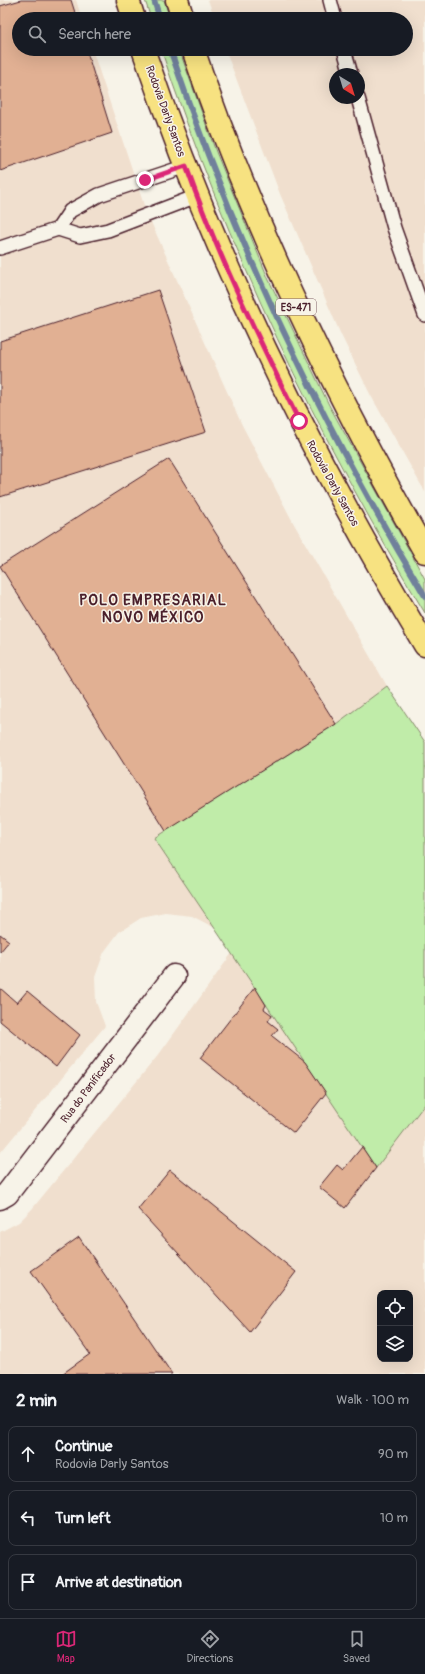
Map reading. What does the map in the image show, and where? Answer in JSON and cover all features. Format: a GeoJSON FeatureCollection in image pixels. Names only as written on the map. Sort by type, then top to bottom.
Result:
{"type":"FeatureCollection","features":[{"type":"Feature","properties":{"kind":"main road"},"geometry":{"type":"LineString","coordinates":[[128,0],[132,12]]}},
{"type":"Feature","properties":{"kind":"main road"},"geometry":{"type":"LineString","coordinates":[[177,0],[181,12]]}},
{"type":"Feature","properties":{"kind":"main road","name":"Rodovia Darly Santos"},"geometry":{"type":"LineString","coordinates":[[145,56],[197,196],[237,292],[299,421],[367,546],[425,645]]}},
{"type":"Feature","properties":{"kind":"main road","name":"ES-471"},"geometry":{"type":"LineString","coordinates":[[195,56],[228,148],[280,272],[341,399],[425,552]]}},
{"type":"Feature","properties":{"kind":"street","name":"Rua do Panificador"},"geometry":{"type":"LineString","coordinates":[[0,1198],[7,1194],[174,976]]}},
{"type":"Feature","properties":{"kind":"lane"},"geometry":{"type":"LineString","coordinates":[[330,0],[333,12]]}},
{"type":"Feature","properties":{"kind":"lane"},"geometry":{"type":"LineString","coordinates":[[346,56],[349,68]]}},
{"type":"Feature","properties":{"kind":"lane"},"geometry":{"type":"LineString","coordinates":[[360,104],[394,228],[425,315]]}},
{"type":"Feature","properties":{"kind":"lane"},"geometry":{"type":"LineString","coordinates":[[58,229],[70,212],[99,195],[186,166]]}},
{"type":"Feature","properties":{"kind":"lane"},"geometry":{"type":"LineString","coordinates":[[0,248],[58,229],[80,236],[108,230],[197,196]]}},
{"type":"Feature","properties":{"kind":"shaded area"},"geometry":{"type":"Polygon","coordinates":[[[0,0],[76,0],[80,12],[12,12],[12,56],[94,56],[146,211],[242,425],[294,524],[387,686],[336,724],[154,838],[215,928],[192,916],[166,913],[141,918],[119,932],[104,952],[95,977],[96,1002],[105,1026],[0,1153],[0,0]]]}},
{"type":"Feature","properties":{"kind":"shaded area"},"geometry":{"type":"Polygon","coordinates":[[[208,0],[425,0],[425,492],[370,394],[341,335],[280,194],[228,56],[413,56],[413,12],[212,12],[208,0]]]}},
{"type":"Feature","properties":{"kind":"shaded area"},"geometry":{"type":"Polygon","coordinates":[[[232,953],[376,1167],[425,1104],[425,1374],[0,1374],[0,1232],[19,1222],[32,1209],[160,1053],[232,953]]]}},
{"type":"Feature","properties":{"kind":"green space"},"geometry":{"type":"Polygon","coordinates":[[[145,0],[164,0],[168,12],[149,12],[145,0]]]}},
{"type":"Feature","properties":{"kind":"green space"},"geometry":{"type":"Polygon","coordinates":[[[163,56],[182,56],[216,152],[268,278],[329,405],[425,579],[425,613],[347,478],[311,409],[245,268],[187,123],[163,56]]]}},
{"type":"Feature","properties":{"kind":"green space"},"geometry":{"type":"Polygon","coordinates":[[[387,686],[425,742],[425,1104],[376,1168],[154,838],[336,724],[387,686]]]}},
{"type":"Feature","properties":{"kind":"building"},"geometry":{"type":"Polygon","coordinates":[[[21,0],[71,0],[75,12],[12,12],[12,56],[88,56],[112,133],[0,171],[0,6],[21,0]]]}},
{"type":"Feature","properties":{"kind":"building"},"geometry":{"type":"Polygon","coordinates":[[[158,290],[206,432],[0,497],[0,341],[158,290]]]}},
{"type":"Feature","properties":{"kind":"building"},"geometry":{"type":"Polygon","coordinates":[[[169,459],[336,724],[166,831],[0,566],[169,459]]]}},
{"type":"Feature","properties":{"kind":"building"},"geometry":{"type":"Polygon","coordinates":[[[0,934],[9,941],[0,952],[0,934]]]}},
{"type":"Feature","properties":{"kind":"building"},"geometry":{"type":"Polygon","coordinates":[[[255,987],[266,1005],[264,1009],[272,1015],[268,1021],[278,1029],[272,1036],[305,1062],[326,1093],[294,1133],[200,1058],[255,987]]]}},
{"type":"Feature","properties":{"kind":"building"},"geometry":{"type":"Polygon","coordinates":[[[0,988],[17,1003],[27,991],[80,1035],[56,1067],[0,1021],[0,988]]]}},
{"type":"Feature","properties":{"kind":"building"},"geometry":{"type":"Polygon","coordinates":[[[362,1147],[376,1168],[345,1208],[319,1187],[337,1165],[343,1170],[362,1147]]]}},
{"type":"Feature","properties":{"kind":"building"},"geometry":{"type":"Polygon","coordinates":[[[170,1170],[296,1272],[250,1332],[138,1209],[170,1170]]]}},
{"type":"Feature","properties":{"kind":"building"},"geometry":{"type":"Polygon","coordinates":[[[79,1237],[172,1374],[62,1374],[90,1354],[31,1271],[79,1237]]]}},
{"type":"Feature","properties":{"kind":"waterway"},"geometry":{"type":"LineString","coordinates":[[154,0],[158,12]]}},
{"type":"Feature","properties":{"kind":"waterway"},"geometry":{"type":"LineString","coordinates":[[172,56],[222,191],[282,329],[350,464],[425,596]]}},
{"type":"Feature","properties":{"kind":"district","name":"POLO EMPRESARIAL NOVO MÉXICO"},"geometry":{"type":"Point","coordinates":[153,608]}},
{"type":"Feature","properties":{"kind":"route"},"geometry":{"type":"LineString","coordinates":[[145,180],[186,166],[237,292],[299,421]]}}]}
